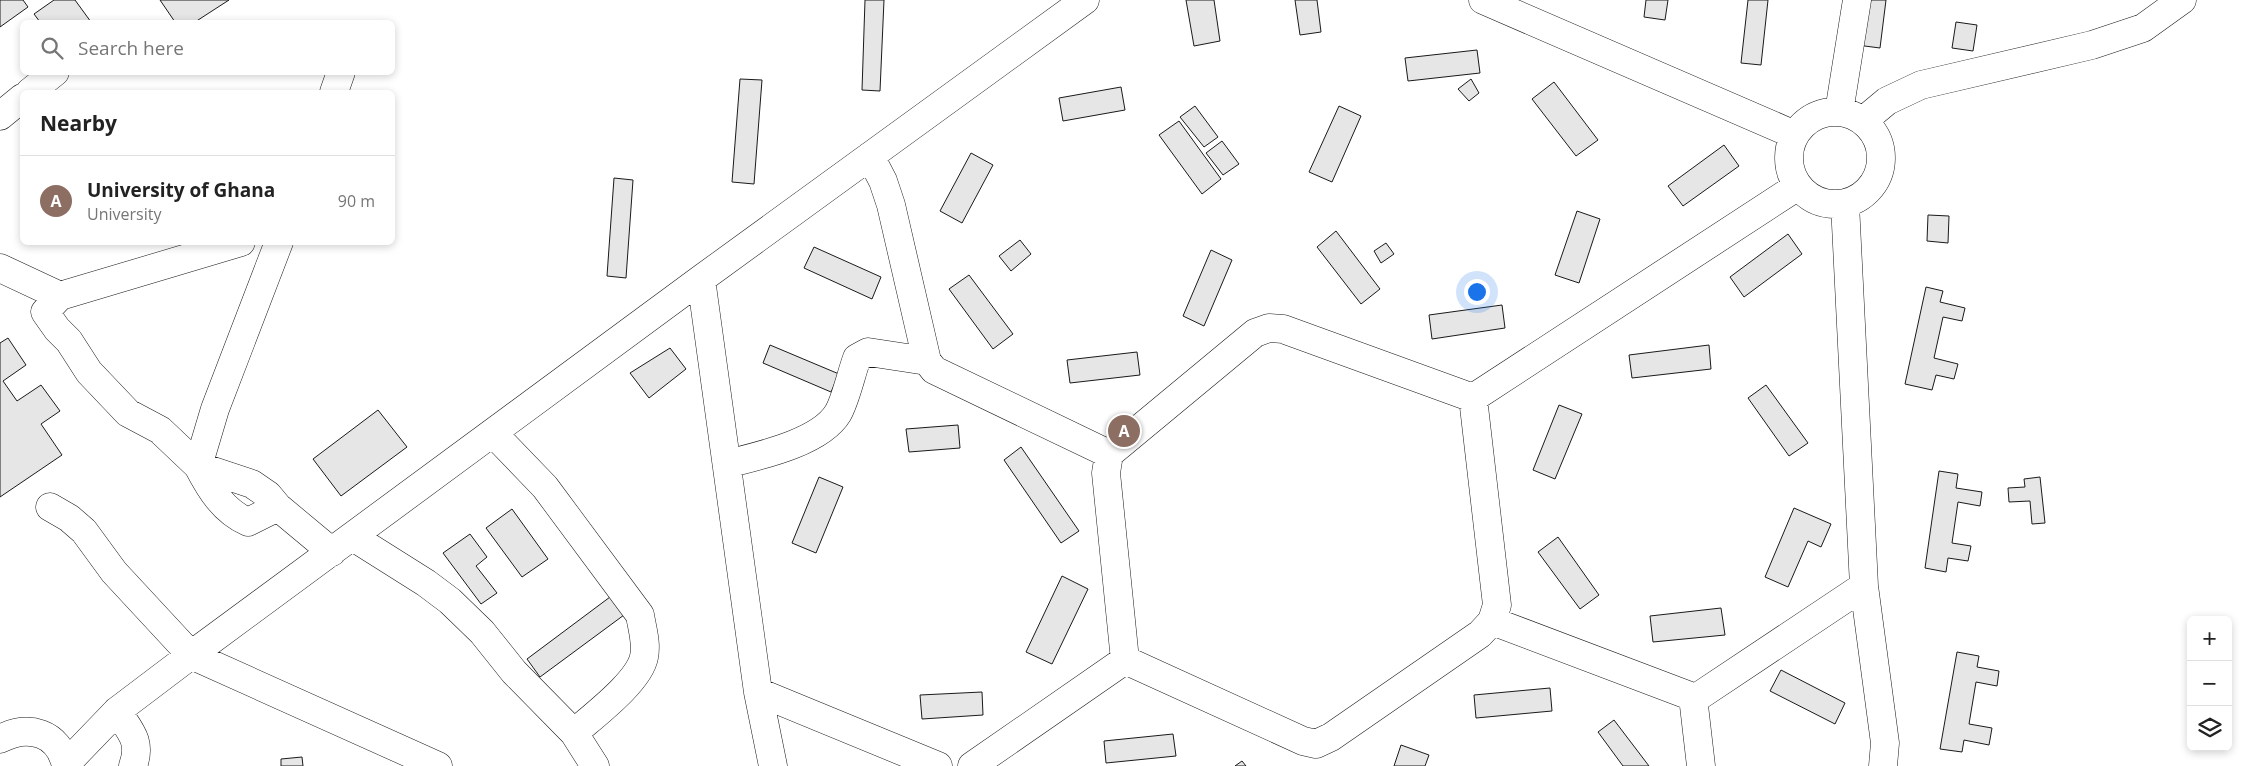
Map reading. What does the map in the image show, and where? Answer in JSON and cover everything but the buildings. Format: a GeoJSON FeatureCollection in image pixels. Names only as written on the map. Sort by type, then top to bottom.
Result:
{"type":"FeatureCollection","features":[{"type":"Feature","properties":{"kind":"street"},"geometry":{"type":"LineString","coordinates":[[4,732],[40,733],[52,740],[61,751],[66,765],[117,711],[191,655],[701,279],[1085,0]]}},
{"type":"Feature","properties":{"kind":"street"},"geometry":{"type":"LineString","coordinates":[[1483,0],[1794,136]]}},
{"type":"Feature","properties":{"kind":"street"},"geometry":{"type":"LineString","coordinates":[[1851,116],[1858,0]]}},
{"type":"Feature","properties":{"kind":"street"},"geometry":{"type":"LineString","coordinates":[[1851,116],[1921,85],[2092,45],[2142,28],[2182,0]]}},
{"type":"Feature","properties":{"kind":"street"},"geometry":{"type":"LineString","coordinates":[[32,90],[51,75]]}},
{"type":"Feature","properties":{"kind":"street"},"geometry":{"type":"LineString","coordinates":[[335,90],[340,75]]}},
{"type":"Feature","properties":{"kind":"street"},"geometry":{"type":"LineString","coordinates":[[0,116],[20,100]]}},
{"type":"Feature","properties":{"kind":"street"},"geometry":{"type":"LineString","coordinates":[[1825,112],[1851,116],[1872,130],[1879,142],[1882,155],[1876,180],[1868,191],[1857,199],[1845,204],[1819,202],[1798,186],[1792,174],[1789,161],[1790,148],[1794,136],[1802,125],[1813,117],[1825,112]]}},
{"type":"Feature","properties":{"kind":"street"},"geometry":{"type":"LineString","coordinates":[[870,156],[883,181],[927,361],[934,370],[1109,454]]}},
{"type":"Feature","properties":{"kind":"street"},"geometry":{"type":"LineString","coordinates":[[1473,398],[1798,186]]}},
{"type":"Feature","properties":{"kind":"street"},"geometry":{"type":"LineString","coordinates":[[1845,204],[1864,586],[1885,743],[1883,766]]}},
{"type":"Feature","properties":{"kind":"street"},"geometry":{"type":"LineString","coordinates":[[231,245],[60,296],[45,312],[56,329],[69,341],[89,372],[128,413],[160,430],[198,466],[210,489],[234,516],[248,522],[278,507]]}},
{"type":"Feature","properties":{"kind":"street"},"geometry":{"type":"LineString","coordinates":[[198,466],[215,409],[278,245]]}},
{"type":"Feature","properties":{"kind":"street"},"geometry":{"type":"LineString","coordinates":[[0,268],[60,296]]}},
{"type":"Feature","properties":{"kind":"street"},"geometry":{"type":"LineString","coordinates":[[701,279],[758,692],[773,766]]}},
{"type":"Feature","properties":{"kind":"street"},"geometry":{"type":"LineString","coordinates":[[1125,660],[1106,473],[1109,454],[1255,333],[1269,328],[1283,329],[1473,398]]}},
{"type":"Feature","properties":{"kind":"street"},"geometry":{"type":"LineString","coordinates":[[726,464],[771,453],[801,441],[827,425],[838,413],[857,358],[868,352],[927,361]]}},
{"type":"Feature","properties":{"kind":"street"},"geometry":{"type":"LineString","coordinates":[[1125,660],[1304,741],[1316,744],[1331,738],[1480,634],[1492,621],[1497,606],[1473,398]]}},
{"type":"Feature","properties":{"kind":"street"},"geometry":{"type":"LineString","coordinates":[[494,433],[545,487],[640,614],[644,639],[644,658],[628,685],[574,733]]}},
{"type":"Feature","properties":{"kind":"street"},"geometry":{"type":"LineString","coordinates":[[198,466],[252,484],[268,495],[278,507],[343,544],[426,583],[450,601],[482,632],[514,672],[574,733],[595,766]]}},
{"type":"Feature","properties":{"kind":"street"},"geometry":{"type":"LineString","coordinates":[[50,507],[69,518],[84,531],[114,572],[191,655],[438,766]]}},
{"type":"Feature","properties":{"kind":"street"},"geometry":{"type":"LineString","coordinates":[[1492,621],[1693,698],[1864,586]]}},
{"type":"Feature","properties":{"kind":"street"},"geometry":{"type":"LineString","coordinates":[[972,766],[1125,660]]}},
{"type":"Feature","properties":{"kind":"street"},"geometry":{"type":"LineString","coordinates":[[758,692],[938,766]]}},
{"type":"Feature","properties":{"kind":"street"},"geometry":{"type":"LineString","coordinates":[[1693,698],[1701,766]]}},
{"type":"Feature","properties":{"kind":"street"},"geometry":{"type":"LineString","coordinates":[[52,740],[117,711]]}},
{"type":"Feature","properties":{"kind":"street"},"geometry":{"type":"LineString","coordinates":[[117,711],[135,739],[137,755],[133,766]]}},
{"type":"Feature","properties":{"kind":"place","name":"University of Ghana"},"geometry":{"type":"Point","coordinates":[1124,431]}}]}
